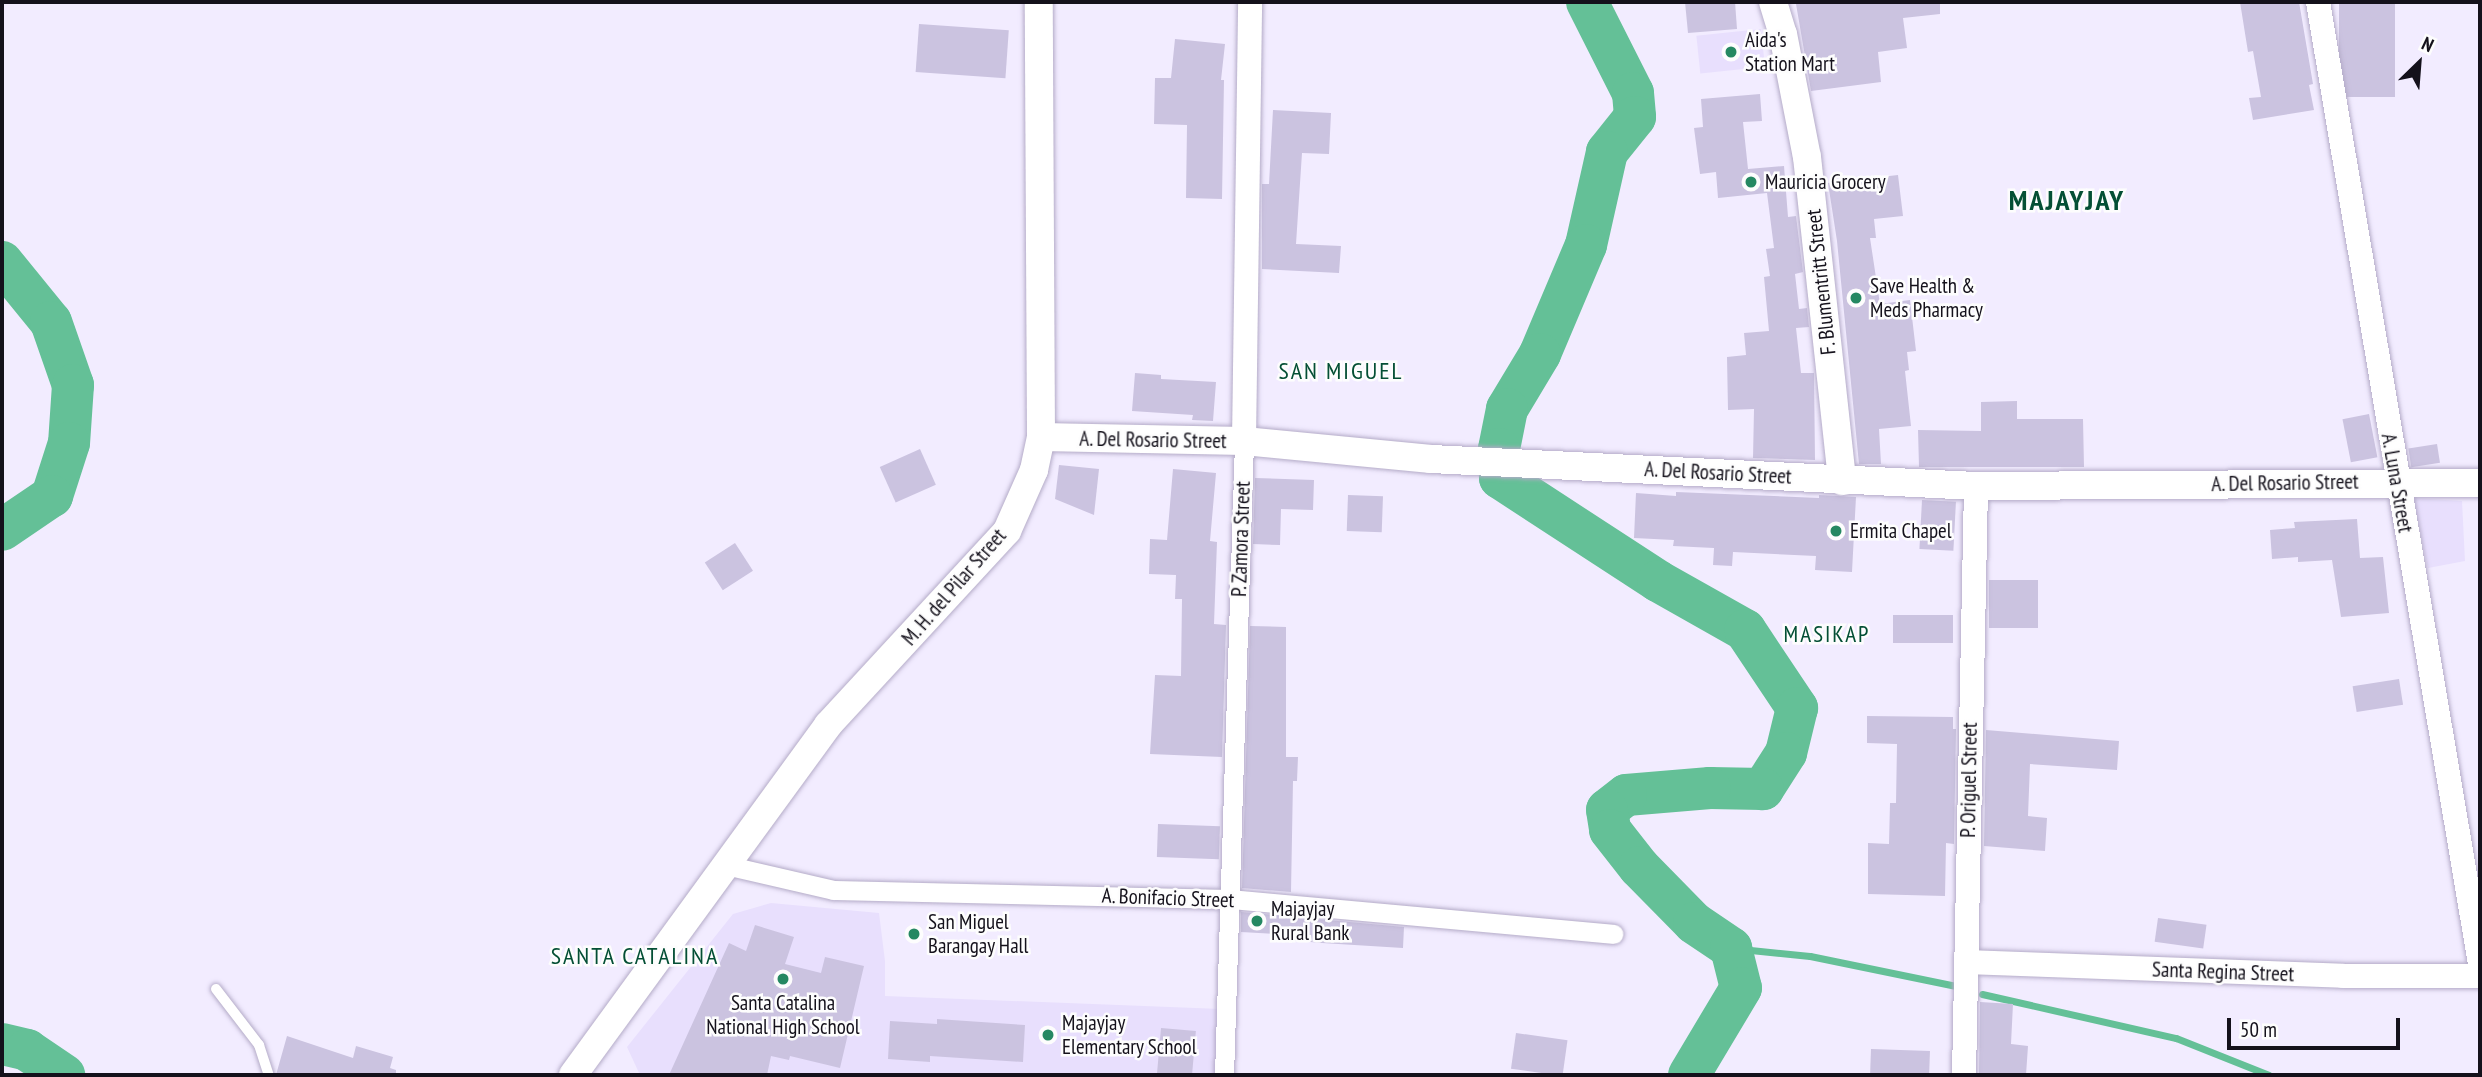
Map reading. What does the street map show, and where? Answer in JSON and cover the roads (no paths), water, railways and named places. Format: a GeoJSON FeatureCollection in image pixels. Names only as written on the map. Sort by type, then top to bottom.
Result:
{"type":"FeatureCollection","features":[{"type":"Feature","properties":{"kind":"main road","name":"M. H. del Pilar Street"},"geometry":{"type":"LineString","coordinates":[[573,1075],[828,725],[1007,531],[1034,470],[1041,437],[1040,2]]}},
{"type":"Feature","properties":{"kind":"main road","name":"F. Blumentritt Street"},"geometry":{"type":"LineString","coordinates":[[1773,2],[1783,34],[1807,157],[1842,481]]}},
{"type":"Feature","properties":{"kind":"main road","name":"A. Del Rosario Street"},"geometry":{"type":"LineString","coordinates":[[1041,437],[1244,442],[1432,459],[1976,486],[2480,483]]}},
{"type":"Feature","properties":{"kind":"street","name":"P. Zamora Street"},"geometry":{"type":"LineString","coordinates":[[1224,1075],[1244,442],[1250,2]]}},
{"type":"Feature","properties":{"kind":"street","name":"A. Luna Street"},"geometry":{"type":"LineString","coordinates":[[2318,2],[2480,964]]}},
{"type":"Feature","properties":{"kind":"street","name":"P. Origuel Street"},"geometry":{"type":"LineString","coordinates":[[1964,1075],[1976,486]]}},
{"type":"Feature","properties":{"kind":"street","name":"A. Bonifacio Street"},"geometry":{"type":"LineString","coordinates":[[726,865],[833,890],[1230,899],[1613,933]]}},
{"type":"Feature","properties":{"kind":"street","name":"Santa Regina Street"},"geometry":{"type":"LineString","coordinates":[[1966,962],[2343,976],[2480,976]]}},
{"type":"Feature","properties":{"kind":"lane"},"geometry":{"type":"LineString","coordinates":[[216,989],[259,1045],[269,1075]]}},
{"type":"Feature","properties":{"kind":"waterway"},"geometry":{"type":"LineString","coordinates":[[1587,2],[1633,93],[1635,117],[1607,152],[1586,245],[1540,354],[1507,409],[1499,449],[1500,478],[1658,581],[1745,630],[1797,708],[1786,753],[1763,789],[1710,788],[1626,795],[1607,810],[1610,830],[1639,867],[1694,923],[1731,948],[1741,988],[1689,1075]]}},
{"type":"Feature","properties":{"kind":"waterway"},"geometry":{"type":"LineString","coordinates":[[2,262],[51,322],[73,385],[69,443],[52,496],[2,530]]}},
{"type":"Feature","properties":{"kind":"waterway"},"geometry":{"type":"LineString","coordinates":[[1731,948],[1810,956],[1956,986]]}},
{"type":"Feature","properties":{"kind":"waterway"},"geometry":{"type":"LineString","coordinates":[[1982,994],[2176,1038],[2269,1075]]}},
{"type":"Feature","properties":{"kind":"waterway"},"geometry":{"type":"LineString","coordinates":[[2,1044],[27,1050],[64,1075]]}},
{"type":"Feature","properties":{"kind":"place","name":"Aida's Station Mart"},"geometry":{"type":"Point","coordinates":[1731,52]}},
{"type":"Feature","properties":{"kind":"place","name":"Mauricia Grocery"},"geometry":{"type":"Point","coordinates":[1751,182]}},
{"type":"Feature","properties":{"kind":"place","name":"Save Health & Meds Pharmacy"},"geometry":{"type":"Point","coordinates":[1856,298]}},
{"type":"Feature","properties":{"kind":"place","name":"Ermita Chapel"},"geometry":{"type":"Point","coordinates":[1836,531]}},
{"type":"Feature","properties":{"kind":"place","name":"Majayjay Rural Bank"},"geometry":{"type":"Point","coordinates":[1257,921]}},
{"type":"Feature","properties":{"kind":"place","name":"San Miguel Barangay Hall"},"geometry":{"type":"Point","coordinates":[914,934]}},
{"type":"Feature","properties":{"kind":"place","name":"Santa Catalina National High School"},"geometry":{"type":"Point","coordinates":[783,979]}},
{"type":"Feature","properties":{"kind":"place","name":"Majayjay Elementary School"},"geometry":{"type":"Point","coordinates":[1048,1035]}},
{"type":"Feature","properties":{"kind":"district","name":"MAJAYJAY"},"geometry":{"type":"Point","coordinates":[2067,200]}},
{"type":"Feature","properties":{"kind":"district","name":"SAN MIGUEL"},"geometry":{"type":"Point","coordinates":[1341,371]}},
{"type":"Feature","properties":{"kind":"district","name":"MASIKAP"},"geometry":{"type":"Point","coordinates":[1827,634]}},
{"type":"Feature","properties":{"kind":"district","name":"SANTA CATALINA"},"geometry":{"type":"Point","coordinates":[635,956]}}]}
